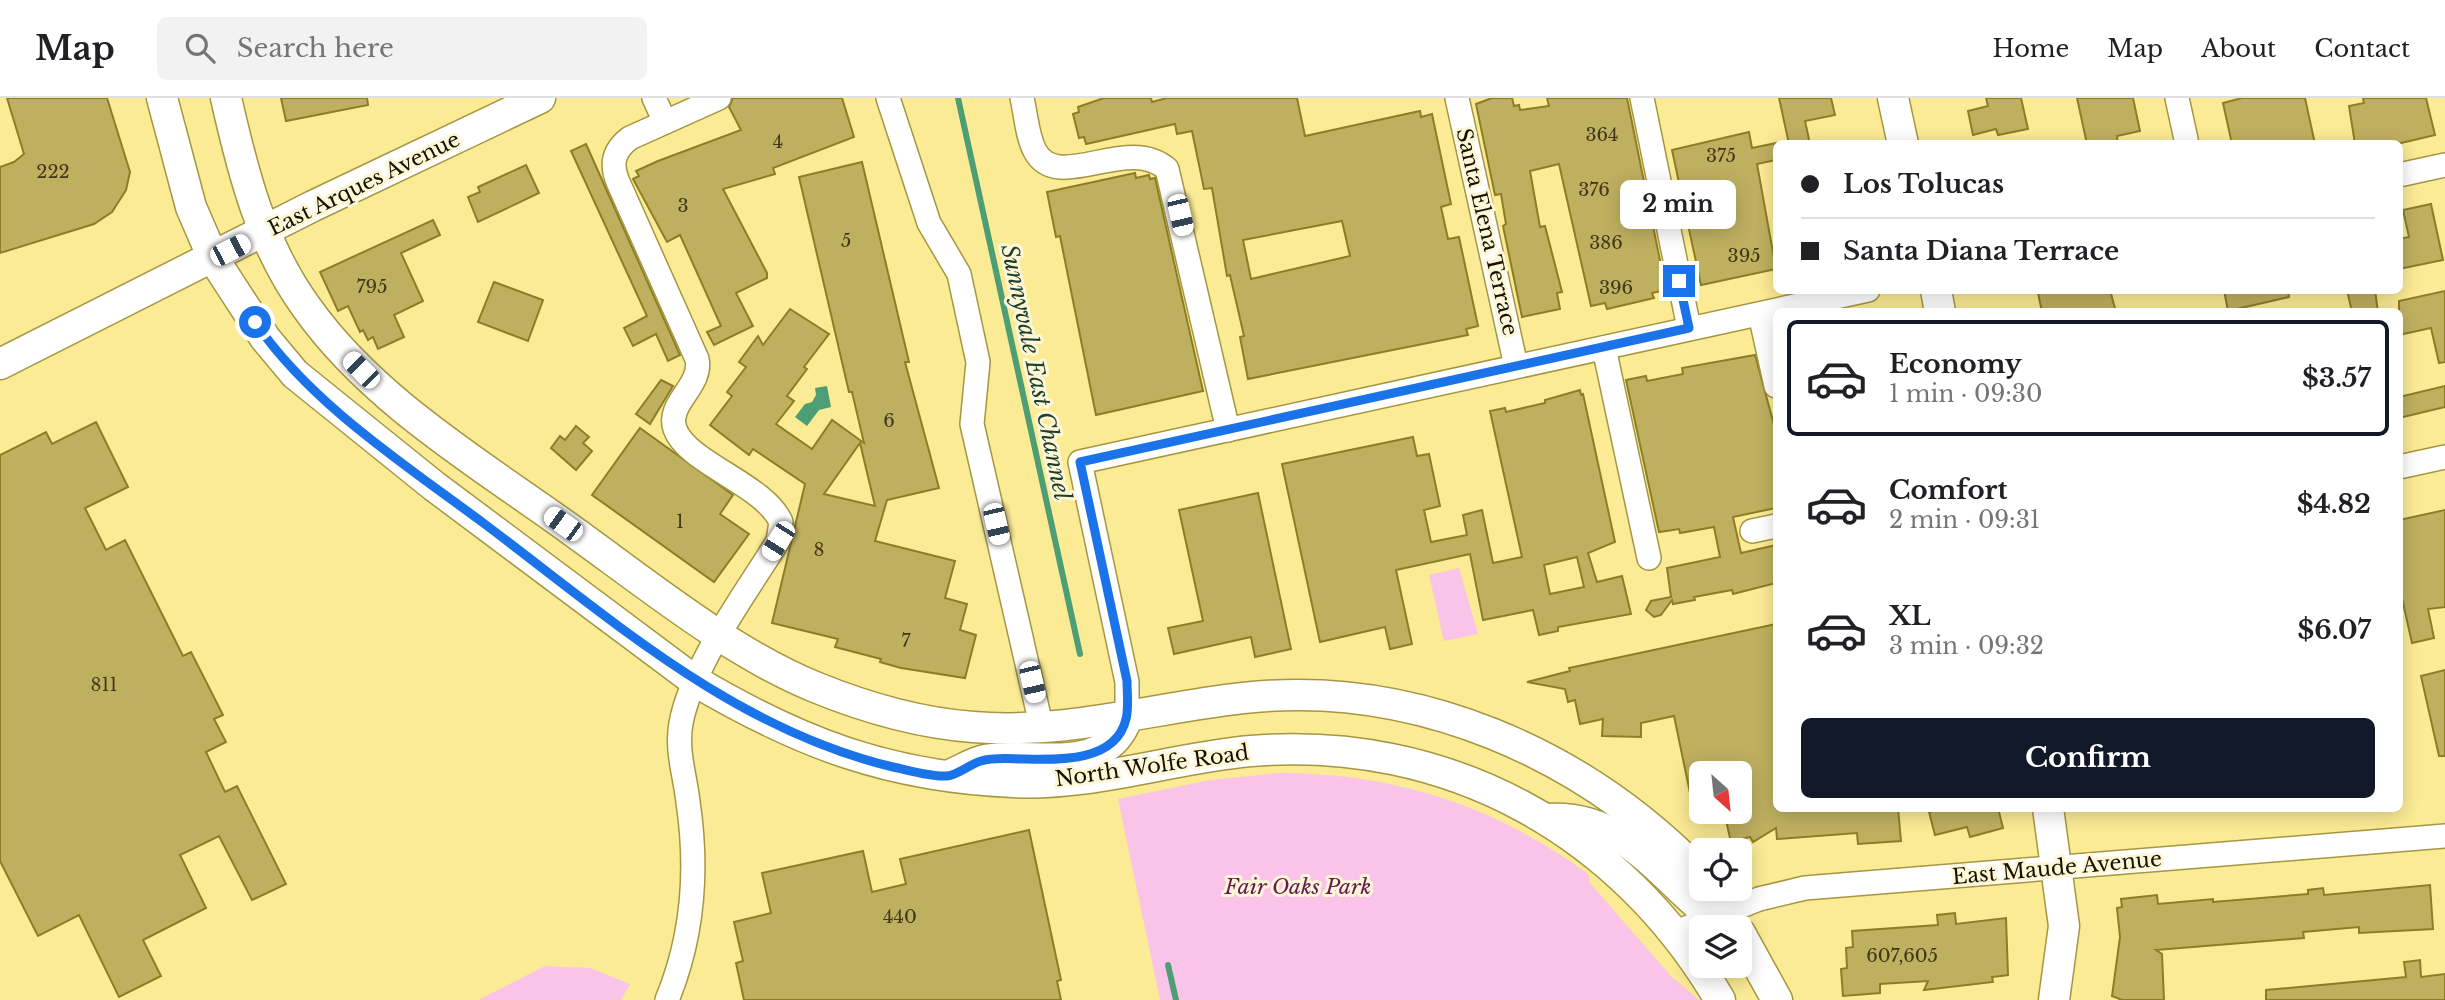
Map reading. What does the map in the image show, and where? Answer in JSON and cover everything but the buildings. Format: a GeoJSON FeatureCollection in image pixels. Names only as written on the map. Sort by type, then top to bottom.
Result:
{"type":"FeatureCollection","features":[{"type":"Feature","properties":{"kind":"main road","name":"North Wolfe Road"},"geometry":{"type":"LineString","coordinates":[[162,98],[191,207],[213,258],[265,338],[295,374],[434,486],[695,681],[774,726],[840,752],[895,767],[948,776],[1013,782],[1066,781],[1250,751],[1322,750],[1419,764],[1482,786],[1549,819],[1633,888],[1676,932],[1720,1000]]}},
{"type":"Feature","properties":{"kind":"main road"},"geometry":{"type":"LineString","coordinates":[[226,98],[244,175],[264,233],[290,283],[310,312],[361,370],[461,450],[721,634],[813,686],[868,706],[973,728],[1042,729],[1127,718],[1247,697],[1343,698],[1430,712],[1511,740],[1584,778],[1659,834],[1689,863]]}},
{"type":"Feature","properties":{"kind":"main road","name":"East Arques Avenue"},"geometry":{"type":"LineString","coordinates":[[0,364],[540,98]]}},
{"type":"Feature","properties":{"kind":"main road"},"geometry":{"type":"LineString","coordinates":[[1893,98],[1902,140]]}},
{"type":"Feature","properties":{"kind":"main road"},"geometry":{"type":"LineString","coordinates":[[948,776],[982,761],[1092,754],[1118,739],[1127,718]]}},
{"type":"Feature","properties":{"kind":"main road"},"geometry":{"type":"LineString","coordinates":[[2049,812],[2064,926],[2054,1000]]}},
{"type":"Feature","properties":{"kind":"main road"},"geometry":{"type":"LineString","coordinates":[[1549,819],[1575,817],[1621,837],[1697,904],[1729,915]]}},
{"type":"Feature","properties":{"kind":"main road"},"geometry":{"type":"LineString","coordinates":[[1752,956],[1777,1000]]}},
{"type":"Feature","properties":{"kind":"street"},"geometry":{"type":"LineString","coordinates":[[654,98],[665,122]]}},
{"type":"Feature","properties":{"kind":"street"},"geometry":{"type":"LineString","coordinates":[[667,1000],[678,973],[690,917],[692,842],[678,752],[681,726],[695,681],[778,541],[782,522],[771,507],[691,449],[675,428],[674,416],[695,379],[698,365],[618,182],[613,161],[624,143],[719,98]]}},
{"type":"Feature","properties":{"kind":"street"},"geometry":{"type":"LineString","coordinates":[[887,98],[929,223],[959,274],[978,358],[972,424],[1042,729]]}},
{"type":"Feature","properties":{"kind":"street"},"geometry":{"type":"LineString","coordinates":[[1022,98],[1035,150],[1051,165],[1074,167],[1132,155],[1146,156],[1167,169],[1228,430]]}},
{"type":"Feature","properties":{"kind":"street","name":"Santa Elena Terrace"},"geometry":{"type":"LineString","coordinates":[[1457,98],[1516,366]]}},
{"type":"Feature","properties":{"kind":"street"},"geometry":{"type":"LineString","coordinates":[[1642,98],[1689,328]]}},
{"type":"Feature","properties":{"kind":"street"},"geometry":{"type":"LineString","coordinates":[[2177,98],[2186,140]]}},
{"type":"Feature","properties":{"kind":"street"},"geometry":{"type":"LineString","coordinates":[[2403,174],[2445,165]]}},
{"type":"Feature","properties":{"kind":"street"},"geometry":{"type":"LineString","coordinates":[[1787,308],[1850,294]]}},
{"type":"Feature","properties":{"kind":"street"},"geometry":{"type":"LineString","coordinates":[[1127,718],[1127,681],[1080,462],[1773,311]]}},
{"type":"Feature","properties":{"kind":"street"},"geometry":{"type":"LineString","coordinates":[[1760,314],[1773,372]]}},
{"type":"Feature","properties":{"kind":"street"},"geometry":{"type":"LineString","coordinates":[[1604,348],[1649,558]]}},
{"type":"Feature","properties":{"kind":"street"},"geometry":{"type":"LineString","coordinates":[[2403,466],[2445,457]]}},
{"type":"Feature","properties":{"kind":"street"},"geometry":{"type":"LineString","coordinates":[[1752,531],[1773,527]]}},
{"type":"Feature","properties":{"kind":"street","name":"East Maude Avenue"},"geometry":{"type":"LineString","coordinates":[[1729,915],[1805,888],[2445,836]]}},
{"type":"Feature","properties":{"kind":"street","name":"East Maude Avenue"},"geometry":{"type":"LineString","coordinates":[[1676,932],[1689,928]]}},
{"type":"Feature","properties":{"kind":"green space"},"geometry":{"type":"Polygon","coordinates":[[[1459,568],[1478,634],[1444,641],[1429,575],[1459,568]]]}},
{"type":"Feature","properties":{"kind":"green space","name":"Fair Oaks Park"},"geometry":{"type":"Polygon","coordinates":[[[1280,773],[1363,779],[1403,787],[1480,812],[1517,830],[1588,874],[1590,883],[1671,976],[1699,1000],[1160,1000],[1118,799],[1210,780],[1280,773]]]}},
{"type":"Feature","properties":{"kind":"green space"},"geometry":{"type":"Polygon","coordinates":[[[545,966],[590,968],[630,984],[621,1000],[478,1000],[545,966]]]}},
{"type":"Feature","properties":{"kind":"shaded area"},"geometry":{"type":"Polygon","coordinates":[[[827,386],[831,407],[819,410],[807,426],[795,417],[805,404],[812,402],[816,395],[815,388],[827,386]]]}},
{"type":"Feature","properties":{"kind":"waterway","name":"Sunnyvale East Channel"},"geometry":{"type":"LineString","coordinates":[[958,98],[1080,654]]}},
{"type":"Feature","properties":{"kind":"waterway","name":"Sunnyvale East Channel"},"geometry":{"type":"LineString","coordinates":[[1168,965],[1176,1000]]}},
{"type":"Feature","properties":{"kind":"route"},"geometry":{"type":"LineString","coordinates":[[255,322],[295,374],[330,404],[434,486],[695,681],[789,733],[840,752],[895,767],[948,776],[982,761],[995,759],[1040,759],[1092,754],[1118,739],[1123,728],[1127,718],[1127,681],[1080,462],[1689,328],[1679,281]]}}]}
